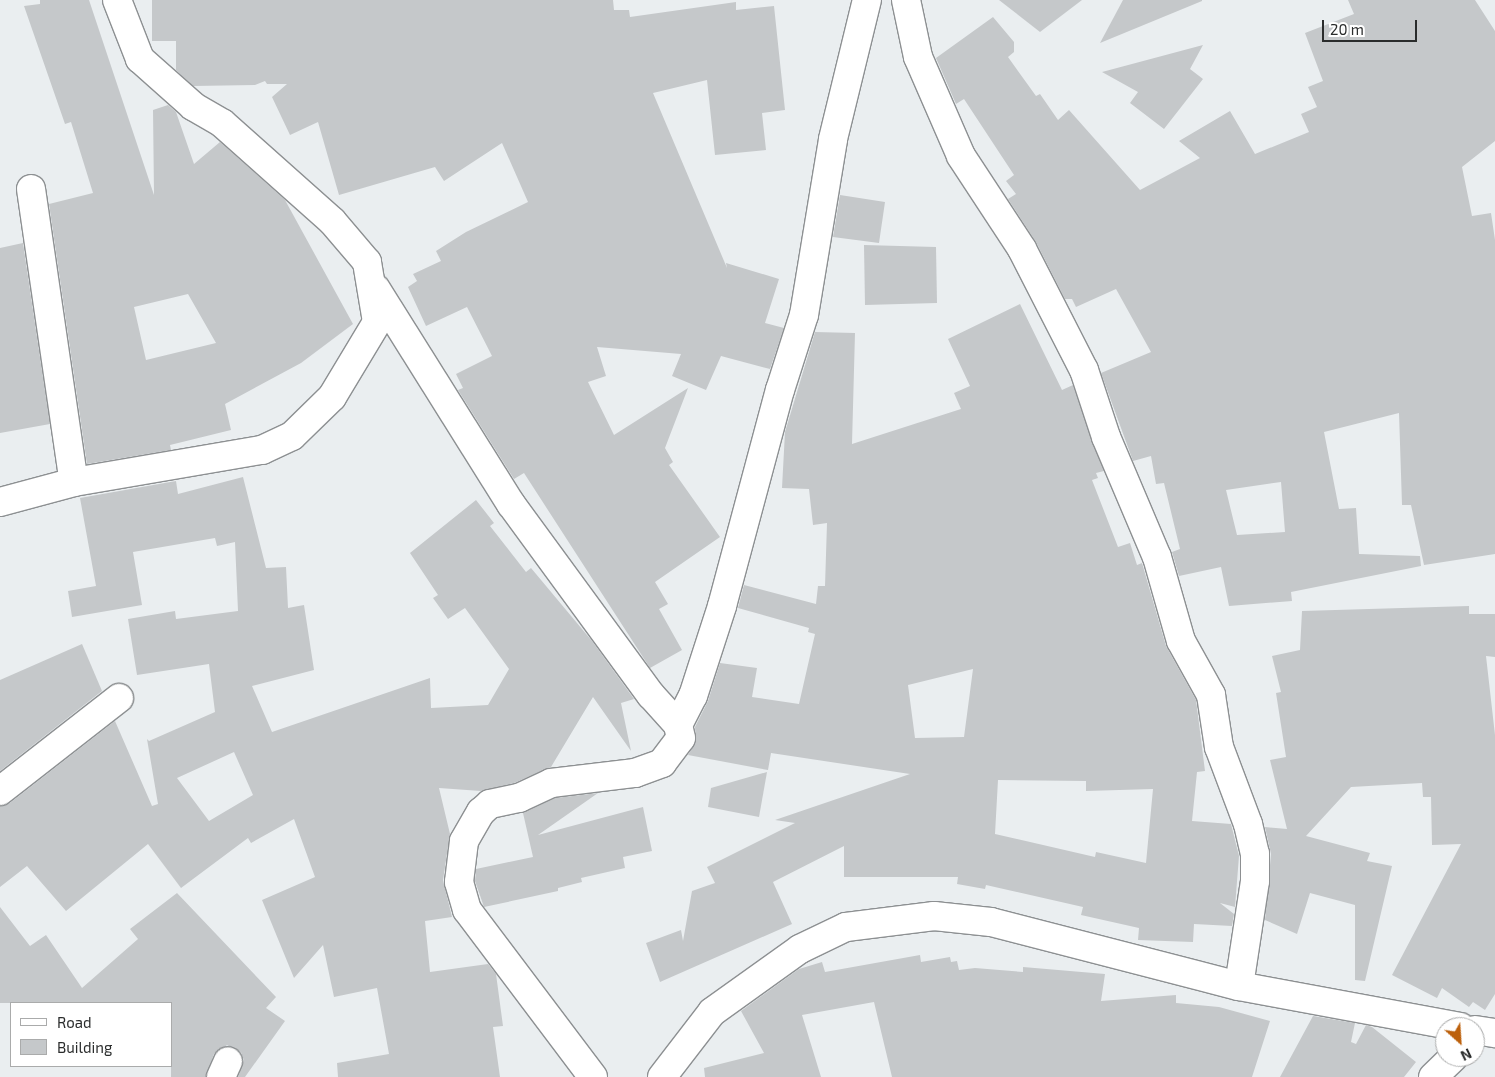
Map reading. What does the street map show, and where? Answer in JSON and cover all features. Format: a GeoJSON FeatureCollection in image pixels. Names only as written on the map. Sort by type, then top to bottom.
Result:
{"type":"FeatureCollection","features":[{"type":"Feature","properties":{"kind":"street"},"geometry":{"type":"LineString","coordinates":[[0,502],[74,482],[262,450],[292,436],[332,397],[371,336],[377,322],[374,286],[367,262],[332,221],[222,123],[193,106],[140,60],[117,0]]}},
{"type":"Feature","properties":{"kind":"street"},"geometry":{"type":"LineString","coordinates":[[678,725],[693,696],[722,606],[780,390],[804,315],[833,139],[867,0]]}},
{"type":"Feature","properties":{"kind":"street"},"geometry":{"type":"LineString","coordinates":[[906,0],[918,57],[961,156],[1022,249],[1084,370],[1106,438],[1157,557],[1181,641],[1211,695],[1219,747],[1248,824],[1255,854],[1255,881],[1239,986]]}},
{"type":"Feature","properties":{"kind":"street"},"geometry":{"type":"LineString","coordinates":[[31,189],[74,482]]}},
{"type":"Feature","properties":{"kind":"street"},"geometry":{"type":"LineString","coordinates":[[374,286],[511,504],[651,695],[678,725],[681,738],[662,763],[635,773],[550,784],[519,798],[490,804],[481,812],[464,841],[459,882],[467,910],[593,1077]]}},
{"type":"Feature","properties":{"kind":"street"},"geometry":{"type":"LineString","coordinates":[[0,791],[119,698]]}},
{"type":"Feature","properties":{"kind":"street"},"geometry":{"type":"LineString","coordinates":[[662,1077],[712,1012],[800,949],[846,926],[934,916],[991,922],[1239,986],[1435,1024]]}},
{"type":"Feature","properties":{"kind":"street"},"geometry":{"type":"LineString","coordinates":[[1433,1077],[1444,1067]]}},
{"type":"Feature","properties":{"kind":"building"},"geometry":{"type":"Polygon","coordinates":[[[40,0],[89,0],[154,195],[153,110],[168,105],[176,112],[194,164],[220,142],[285,200],[353,324],[301,363],[225,404],[231,430],[170,445],[171,450],[87,464],[49,204],[93,193],[71,122],[65,124],[24,6],[40,4],[40,0]],[[188,294],[134,307],[146,360],[216,343],[188,294]]]}},
{"type":"Feature","properties":{"kind":"building"},"geometry":{"type":"Polygon","coordinates":[[[152,0],[613,0],[614,10],[629,10],[630,17],[736,2],[736,10],[774,6],[785,110],[762,113],[766,150],[715,155],[707,80],[653,93],[727,268],[726,263],[779,279],[765,323],[784,328],[770,369],[721,356],[706,390],[672,376],[681,354],[597,347],[606,376],[588,382],[614,435],[688,388],[665,448],[673,462],[669,465],[720,537],[655,582],[668,604],[659,609],[682,650],[650,668],[524,473],[514,479],[458,390],[463,388],[456,374],[492,356],[467,307],[426,326],[408,287],[417,281],[413,274],[441,261],[436,251],[466,232],[528,202],[502,143],[444,181],[435,167],[339,195],[318,122],[290,135],[272,97],[287,84],[267,84],[265,81],[255,85],[193,86],[176,70],[176,41],[152,41],[152,0]]]}},
{"type":"Feature","properties":{"kind":"building"},"geometry":{"type":"Polygon","coordinates":[[[999,0],[1082,0],[1040,32],[999,0]]]}},
{"type":"Feature","properties":{"kind":"building"},"geometry":{"type":"Polygon","coordinates":[[[1123,0],[1202,0],[1202,1],[1100,43],[1123,0]]]}},
{"type":"Feature","properties":{"kind":"building"},"geometry":{"type":"Polygon","coordinates":[[[1348,0],[1475,0],[1495,31],[1495,141],[1462,167],[1472,216],[1491,213],[1495,240],[1495,554],[1424,565],[1411,505],[1402,505],[1399,413],[1324,432],[1339,509],[1356,508],[1359,554],[1420,556],[1421,566],[1291,592],[1292,601],[1229,606],[1221,567],[1179,576],[1172,552],[1180,549],[1164,483],[1156,484],[1151,456],[1133,461],[1101,373],[1151,352],[1116,289],[1076,307],[1072,299],[1065,299],[1036,242],[1008,199],[1016,194],[1006,181],[1014,175],[964,99],[956,104],[936,58],[993,17],[1014,42],[1014,52],[1008,57],[1036,96],[1040,94],[1058,120],[1069,110],[1140,190],[1200,158],[1179,141],[1230,111],[1255,154],[1309,132],[1301,114],[1317,107],[1308,87],[1323,81],[1305,33],[1354,14],[1348,0]],[[1281,482],[1226,490],[1237,535],[1285,532],[1281,482]]]}},
{"type":"Feature","properties":{"kind":"building"},"geometry":{"type":"Polygon","coordinates":[[[1203,45],[1190,69],[1203,79],[1164,129],[1130,103],[1138,92],[1102,72],[1203,45]]]}},
{"type":"Feature","properties":{"kind":"building"},"geometry":{"type":"Polygon","coordinates":[[[840,195],[885,202],[879,243],[833,237],[840,195]]]}},
{"type":"Feature","properties":{"kind":"building"},"geometry":{"type":"Polygon","coordinates":[[[23,243],[50,424],[0,433],[0,248],[23,243]]]}},
{"type":"Feature","properties":{"kind":"building"},"geometry":{"type":"Polygon","coordinates":[[[864,245],[936,247],[937,303],[865,305],[864,245]]]}},
{"type":"Feature","properties":{"kind":"building"},"geometry":{"type":"Polygon","coordinates":[[[1020,304],[1062,390],[1073,385],[1104,471],[1096,473],[1098,478],[1092,480],[1118,547],[1130,543],[1137,565],[1142,563],[1166,646],[1196,700],[1205,771],[1197,772],[1192,821],[1231,824],[1239,856],[1235,907],[1220,903],[1234,914],[1232,926],[1194,924],[1193,942],[1138,940],[1139,928],[1081,915],[1083,907],[986,885],[985,889],[957,884],[958,877],[844,877],[844,846],[773,882],[792,924],[660,982],[646,943],[681,930],[683,941],[692,891],[715,883],[707,867],[795,823],[775,820],[910,774],[771,753],[768,770],[688,755],[696,742],[695,727],[708,701],[720,663],[757,668],[752,697],[799,704],[815,634],[808,632],[809,628],[738,608],[744,585],[816,604],[818,586],[825,586],[827,523],[813,525],[809,489],[782,488],[785,432],[815,332],[855,333],[852,444],[961,409],[954,393],[970,386],[948,339],[1020,304]],[[973,669],[908,685],[915,738],[964,737],[973,669]],[[998,780],[995,834],[1095,857],[1096,852],[1146,863],[1153,789],[1086,791],[1086,781],[998,780]]]}},
{"type":"Feature","properties":{"kind":"building"},"geometry":{"type":"Polygon","coordinates":[[[243,477],[266,568],[286,567],[288,608],[304,605],[314,670],[252,686],[272,732],[430,678],[431,708],[488,705],[509,669],[465,608],[448,619],[433,598],[438,595],[410,553],[476,500],[494,523],[490,526],[526,572],[531,568],[592,641],[634,699],[621,703],[631,751],[593,697],[551,767],[514,783],[481,791],[439,788],[450,834],[443,880],[452,917],[425,921],[430,972],[488,964],[496,974],[503,1026],[493,1027],[500,1077],[338,1077],[337,1063],[389,1054],[377,988],[334,997],[323,945],[294,978],[262,900],[315,877],[294,819],[251,843],[248,838],[181,888],[148,844],[66,911],[27,866],[0,887],[0,806],[10,803],[115,721],[152,806],[158,804],[147,739],[149,741],[215,712],[209,664],[137,675],[128,619],[175,611],[176,619],[238,611],[235,542],[217,546],[215,538],[133,552],[142,605],[72,617],[68,591],[96,586],[80,498],[176,481],[178,494],[243,477]],[[234,752],[177,778],[209,821],[253,795],[234,752]]]}},
{"type":"Feature","properties":{"kind":"building"},"geometry":{"type":"Polygon","coordinates":[[[1469,606],[1469,614],[1495,614],[1495,657],[1486,656],[1495,735],[1495,994],[1485,1010],[1473,1002],[1469,1007],[1442,988],[1437,998],[1392,975],[1461,844],[1432,845],[1431,797],[1423,797],[1422,783],[1351,787],[1306,836],[1370,853],[1367,861],[1392,866],[1365,981],[1355,980],[1355,905],[1310,893],[1297,934],[1265,920],[1271,854],[1265,827],[1287,829],[1270,760],[1286,757],[1276,693],[1281,692],[1272,656],[1300,650],[1302,611],[1469,606]]]}},
{"type":"Feature","properties":{"kind":"building"},"geometry":{"type":"Polygon","coordinates":[[[82,644],[102,691],[0,771],[0,680],[82,644]]]}},
{"type":"Feature","properties":{"kind":"building"},"geometry":{"type":"Polygon","coordinates":[[[767,772],[759,817],[708,807],[711,788],[767,772]]]}},
{"type":"Feature","properties":{"kind":"building"},"geometry":{"type":"Polygon","coordinates":[[[598,793],[538,835],[643,807],[652,851],[623,857],[625,868],[581,878],[582,882],[558,888],[558,891],[484,907],[475,881],[476,869],[533,857],[523,813],[555,798],[598,793]]]}},
{"type":"Feature","properties":{"kind":"building"},"geometry":{"type":"Polygon","coordinates":[[[177,893],[276,997],[266,1008],[285,1021],[245,1077],[238,1077],[244,1060],[241,1052],[227,1045],[214,1054],[206,1077],[171,1077],[172,1002],[0,1003],[0,907],[30,946],[46,935],[82,988],[138,939],[130,929],[177,893]]]}},
{"type":"Feature","properties":{"kind":"building"},"geometry":{"type":"Polygon","coordinates":[[[920,955],[921,962],[950,957],[951,962],[957,961],[959,970],[975,968],[1023,972],[1023,967],[1105,974],[1101,1001],[1176,995],[1176,1003],[1219,1007],[1270,1021],[1252,1077],[892,1077],[874,1002],[802,1015],[821,1077],[705,1077],[704,1068],[764,1053],[741,1011],[799,969],[822,962],[825,972],[920,955]]]}},
{"type":"Feature","properties":{"kind":"building"},"geometry":{"type":"Polygon","coordinates":[[[1313,1016],[1355,1023],[1351,1042],[1356,1044],[1366,1025],[1372,1027],[1416,1062],[1404,1077],[1280,1077],[1313,1016]]]}}]}
